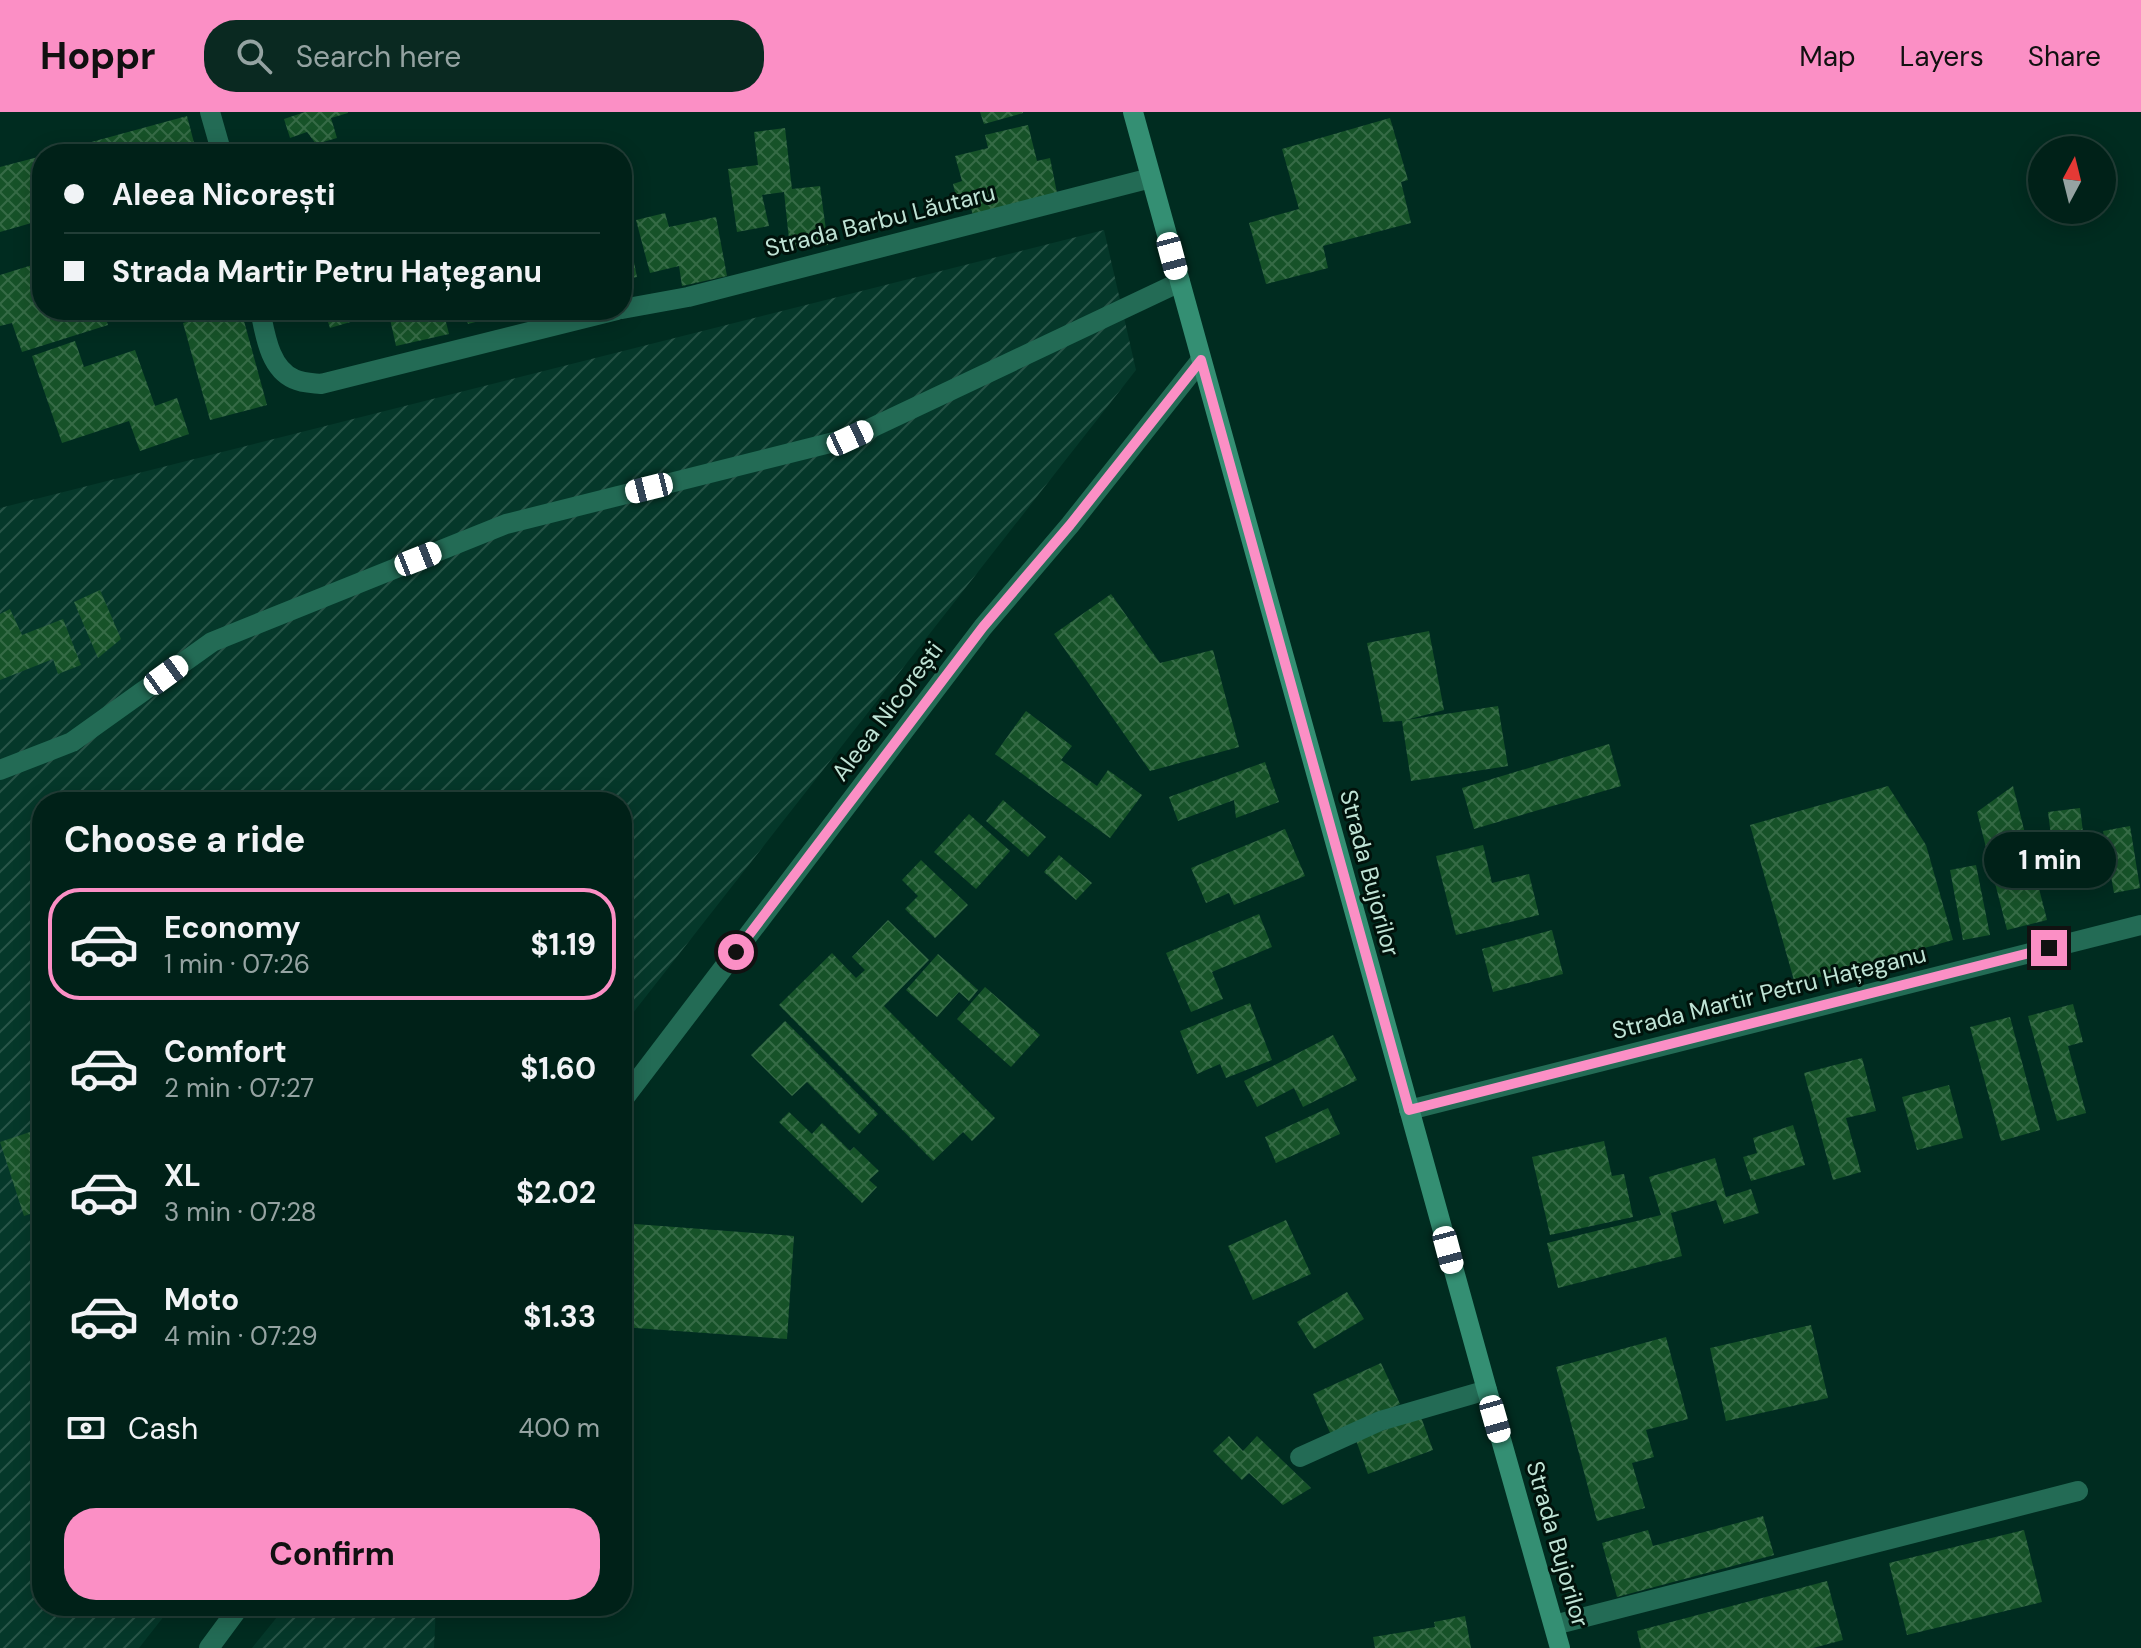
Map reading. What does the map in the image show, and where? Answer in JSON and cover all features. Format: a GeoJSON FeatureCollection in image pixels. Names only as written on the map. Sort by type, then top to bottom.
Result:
{"type":"FeatureCollection","features":[{"type":"Feature","properties":{"kind":"main road","name":"Strada Bujorilor"},"geometry":{"type":"LineString","coordinates":[[1133,112],[1560,1648]]}},
{"type":"Feature","properties":{"kind":"street"},"geometry":{"type":"LineString","coordinates":[[210,112],[219,144]]}},
{"type":"Feature","properties":{"kind":"street","name":"Strada Barbu Lăutaru"},"geometry":{"type":"LineString","coordinates":[[632,307],[688,297],[1151,178]]}},
{"type":"Feature","properties":{"kind":"street"},"geometry":{"type":"LineString","coordinates":[[0,770],[72,742],[212,642],[506,524],[850,438],[1180,282]]}},
{"type":"Feature","properties":{"kind":"street","name":"Strada Barbu Lăutaru"},"geometry":{"type":"LineString","coordinates":[[262,320],[266,337],[282,370],[295,380],[321,384],[575,320]]}},
{"type":"Feature","properties":{"kind":"street","name":"Aleea Nicorești"},"geometry":{"type":"LineString","coordinates":[[632,1088],[983,627],[1070,525],[1201,360]]}},
{"type":"Feature","properties":{"kind":"street","name":"Strada Martir Petru Hațeganu"},"geometry":{"type":"LineString","coordinates":[[1409,1110],[2141,925]]}},
{"type":"Feature","properties":{"kind":"street"},"geometry":{"type":"LineString","coordinates":[[1300,1457],[1380,1421],[1487,1390]]}},
{"type":"Feature","properties":{"kind":"street"},"geometry":{"type":"LineString","coordinates":[[1554,1625],[2078,1491]]}},
{"type":"Feature","properties":{"kind":"street"},"geometry":{"type":"LineString","coordinates":[[209,1648],[233,1616]]}},
{"type":"Feature","properties":{"kind":"shaded area"},"geometry":{"type":"Polygon","coordinates":[[[1104,230],[1136,370],[632,1014],[632,792],[32,792],[32,1616],[164,1616],[139,1648],[0,1648],[0,508],[1104,230]]]}},
{"type":"Feature","properties":{"kind":"shaded area"},"geometry":{"type":"Polygon","coordinates":[[[278,1616],[436,1616],[434,1648],[252,1648],[278,1616]]]}},
{"type":"Feature","properties":{"kind":"building"},"geometry":{"type":"Polygon","coordinates":[[[305,112],[348,113],[331,118],[337,138],[316,144],[307,132],[290,138],[284,119],[305,112]]]}},
{"type":"Feature","properties":{"kind":"building"},"geometry":{"type":"Polygon","coordinates":[[[980,112],[1023,112],[1023,113],[984,124],[980,112]]]}},
{"type":"Feature","properties":{"kind":"building"},"geometry":{"type":"Polygon","coordinates":[[[187,116],[194,144],[84,144],[187,116]]]}},
{"type":"Feature","properties":{"kind":"building"},"geometry":{"type":"Polygon","coordinates":[[[1390,118],[1408,180],[1401,182],[1411,223],[1323,246],[1328,268],[1266,284],[1249,223],[1299,209],[1282,149],[1390,118]]]}},
{"type":"Feature","properties":{"kind":"building"},"geometry":{"type":"Polygon","coordinates":[[[1028,125],[1037,161],[1050,158],[1058,198],[974,218],[966,193],[956,196],[953,184],[962,181],[955,156],[988,148],[985,135],[1028,125]]]}},
{"type":"Feature","properties":{"kind":"building"},"geometry":{"type":"Polygon","coordinates":[[[785,128],[792,189],[820,186],[828,245],[790,249],[784,192],[762,195],[769,226],[737,232],[728,169],[758,165],[754,132],[785,128]]]}},
{"type":"Feature","properties":{"kind":"building"},"geometry":{"type":"Polygon","coordinates":[[[32,159],[32,223],[0,232],[0,167],[32,159]]]}},
{"type":"Feature","properties":{"kind":"building"},"geometry":{"type":"Polygon","coordinates":[[[665,213],[669,227],[716,217],[727,276],[682,286],[679,266],[650,273],[636,220],[665,213]]]}},
{"type":"Feature","properties":{"kind":"building"},"geometry":{"type":"Polygon","coordinates":[[[632,253],[637,277],[632,278],[632,253]]]}},
{"type":"Feature","properties":{"kind":"building"},"geometry":{"type":"Polygon","coordinates":[[[32,265],[32,320],[106,320],[108,325],[22,352],[12,323],[0,326],[0,275],[32,265]]]}},
{"type":"Feature","properties":{"kind":"building"},"geometry":{"type":"Polygon","coordinates":[[[194,320],[244,320],[267,405],[210,420],[183,323],[194,320]]]}},
{"type":"Feature","properties":{"kind":"building"},"geometry":{"type":"Polygon","coordinates":[[[327,320],[357,320],[330,328],[327,320]]]}},
{"type":"Feature","properties":{"kind":"building"},"geometry":{"type":"Polygon","coordinates":[[[390,320],[446,320],[449,334],[396,346],[390,320]]]}},
{"type":"Feature","properties":{"kind":"building"},"geometry":{"type":"Polygon","coordinates":[[[75,341],[84,367],[135,350],[155,406],[177,398],[189,434],[140,451],[129,421],[62,443],[32,356],[75,341]]]}},
{"type":"Feature","properties":{"kind":"building"},"geometry":{"type":"Polygon","coordinates":[[[100,590],[121,639],[98,658],[74,602],[100,590]]]}},
{"type":"Feature","properties":{"kind":"building"},"geometry":{"type":"Polygon","coordinates":[[[1111,594],[1160,663],[1213,650],[1239,747],[1150,771],[1054,634],[1111,594]]]}},
{"type":"Feature","properties":{"kind":"building"},"geometry":{"type":"Polygon","coordinates":[[[10,609],[22,635],[63,619],[81,665],[58,674],[53,659],[0,680],[0,614],[10,609]]]}},
{"type":"Feature","properties":{"kind":"building"},"geometry":{"type":"Polygon","coordinates":[[[1429,631],[1444,710],[1406,720],[1498,706],[1508,766],[1411,781],[1402,721],[1383,722],[1367,643],[1429,631]]]}},
{"type":"Feature","properties":{"kind":"building"},"geometry":{"type":"Polygon","coordinates":[[[1026,711],[1072,746],[1061,760],[1097,786],[1108,770],[1142,795],[1110,838],[995,754],[1026,711]]]}},
{"type":"Feature","properties":{"kind":"building"},"geometry":{"type":"Polygon","coordinates":[[[1609,744],[1621,786],[1474,829],[1462,788],[1609,744]]]}},
{"type":"Feature","properties":{"kind":"building"},"geometry":{"type":"Polygon","coordinates":[[[1265,762],[1279,802],[1236,818],[1234,800],[1178,821],[1169,797],[1265,762]]]}},
{"type":"Feature","properties":{"kind":"building"},"geometry":{"type":"Polygon","coordinates":[[[1888,786],[1926,845],[1953,940],[1795,984],[1750,825],[1888,786]]]}},
{"type":"Feature","properties":{"kind":"building"},"geometry":{"type":"Polygon","coordinates":[[[2013,786],[2047,920],[2007,930],[1977,812],[2013,786]]]}},
{"type":"Feature","properties":{"kind":"building"},"geometry":{"type":"Polygon","coordinates":[[[1003,800],[1046,837],[1028,857],[986,821],[1003,800]]]}},
{"type":"Feature","properties":{"kind":"building"},"geometry":{"type":"Polygon","coordinates":[[[2080,808],[2089,880],[2057,884],[2048,812],[2080,808]]]}},
{"type":"Feature","properties":{"kind":"building"},"geometry":{"type":"Polygon","coordinates":[[[969,814],[1010,851],[976,889],[934,852],[969,814]]]}},
{"type":"Feature","properties":{"kind":"building"},"geometry":{"type":"Polygon","coordinates":[[[2130,826],[2140,888],[2114,893],[2103,831],[2130,826]]]}},
{"type":"Feature","properties":{"kind":"building"},"geometry":{"type":"Polygon","coordinates":[[[1285,829],[1305,876],[1234,905],[1229,893],[1206,903],[1191,868],[1285,829]]]}},
{"type":"Feature","properties":{"kind":"building"},"geometry":{"type":"Polygon","coordinates":[[[1483,845],[1492,883],[1529,874],[1539,915],[1456,935],[1436,856],[1483,845]]]}},
{"type":"Feature","properties":{"kind":"building"},"geometry":{"type":"Polygon","coordinates":[[[1059,855],[1092,883],[1076,900],[1044,872],[1059,855]]]}},
{"type":"Feature","properties":{"kind":"building"},"geometry":{"type":"Polygon","coordinates":[[[921,860],[968,905],[935,938],[905,909],[918,896],[902,880],[921,860]]]}},
{"type":"Feature","properties":{"kind":"building"},"geometry":{"type":"Polygon","coordinates":[[[1976,865],[1990,935],[1963,940],[1950,870],[1976,865]]]}},
{"type":"Feature","properties":{"kind":"building"},"geometry":{"type":"Polygon","coordinates":[[[1259,914],[1272,947],[1212,972],[1223,999],[1191,1012],[1166,953],[1259,914]]]}},
{"type":"Feature","properties":{"kind":"building"},"geometry":{"type":"Polygon","coordinates":[[[888,920],[929,960],[884,1006],[995,1118],[972,1141],[963,1132],[933,1161],[779,1005],[832,953],[856,978],[865,970],[852,957],[888,920]]]}},
{"type":"Feature","properties":{"kind":"building"},"geometry":{"type":"Polygon","coordinates":[[[1552,930],[1563,974],[1493,992],[1482,949],[1552,930]]]}},
{"type":"Feature","properties":{"kind":"building"},"geometry":{"type":"Polygon","coordinates":[[[938,954],[978,990],[969,1001],[959,992],[937,1017],[906,990],[938,954]]]}},
{"type":"Feature","properties":{"kind":"building"},"geometry":{"type":"Polygon","coordinates":[[[985,987],[1040,1035],[1011,1067],[957,1019],[985,987]]]}},
{"type":"Feature","properties":{"kind":"building"},"geometry":{"type":"Polygon","coordinates":[[[1250,1003],[1272,1060],[1226,1078],[1220,1064],[1197,1074],[1180,1031],[1250,1003]]]}},
{"type":"Feature","properties":{"kind":"building"},"geometry":{"type":"Polygon","coordinates":[[[2073,1004],[2083,1042],[2068,1046],[2086,1113],[2057,1121],[2028,1016],[2073,1004]]]}},
{"type":"Feature","properties":{"kind":"building"},"geometry":{"type":"Polygon","coordinates":[[[2010,1017],[2040,1130],[2001,1141],[1970,1027],[2010,1017]]]}},
{"type":"Feature","properties":{"kind":"building"},"geometry":{"type":"Polygon","coordinates":[[[785,1021],[878,1114],[859,1134],[807,1082],[792,1096],[751,1055],[785,1021]]]}},
{"type":"Feature","properties":{"kind":"building"},"geometry":{"type":"Polygon","coordinates":[[[1333,1035],[1357,1080],[1303,1107],[1294,1088],[1257,1107],[1244,1081],[1333,1035]]]}},
{"type":"Feature","properties":{"kind":"building"},"geometry":{"type":"Polygon","coordinates":[[[1862,1058],[1876,1111],[1846,1118],[1861,1172],[1833,1180],[1804,1073],[1862,1058]]]}},
{"type":"Feature","properties":{"kind":"building"},"geometry":{"type":"Polygon","coordinates":[[[1949,1085],[1963,1138],[1917,1150],[1902,1097],[1949,1085]]]}},
{"type":"Feature","properties":{"kind":"building"},"geometry":{"type":"Polygon","coordinates":[[[1328,1108],[1340,1134],[1276,1163],[1265,1137],[1328,1108]]]}},
{"type":"Feature","properties":{"kind":"building"},"geometry":{"type":"Polygon","coordinates":[[[789,1112],[812,1134],[822,1123],[850,1151],[854,1147],[879,1171],[869,1180],[877,1187],[862,1203],[779,1122],[789,1112]]]}},
{"type":"Feature","properties":{"kind":"building"},"geometry":{"type":"Polygon","coordinates":[[[1793,1125],[1805,1165],[1751,1181],[1743,1157],[1757,1153],[1753,1138],[1793,1125]]]}},
{"type":"Feature","properties":{"kind":"building"},"geometry":{"type":"Polygon","coordinates":[[[32,1131],[32,1213],[24,1216],[0,1142],[32,1131]]]}},
{"type":"Feature","properties":{"kind":"building"},"geometry":{"type":"Polygon","coordinates":[[[1604,1141],[1612,1176],[1624,1174],[1633,1217],[1550,1235],[1532,1157],[1604,1141]]]}},
{"type":"Feature","properties":{"kind":"building"},"geometry":{"type":"Polygon","coordinates":[[[1715,1158],[1726,1197],[1751,1189],[1759,1213],[1724,1224],[1716,1200],[1671,1213],[1682,1256],[1558,1288],[1547,1243],[1661,1215],[1649,1177],[1715,1158]]]}},
{"type":"Feature","properties":{"kind":"building"},"geometry":{"type":"Polygon","coordinates":[[[1286,1220],[1311,1274],[1253,1300],[1228,1246],[1286,1220]]]}},
{"type":"Feature","properties":{"kind":"building"},"geometry":{"type":"Polygon","coordinates":[[[632,1224],[794,1236],[787,1339],[632,1328],[632,1224]]]}},
{"type":"Feature","properties":{"kind":"building"},"geometry":{"type":"Polygon","coordinates":[[[1347,1292],[1364,1319],[1314,1349],[1297,1322],[1347,1292]]]}},
{"type":"Feature","properties":{"kind":"building"},"geometry":{"type":"Polygon","coordinates":[[[1811,1325],[1828,1398],[1726,1421],[1710,1348],[1811,1325]]]}},
{"type":"Feature","properties":{"kind":"building"},"geometry":{"type":"Polygon","coordinates":[[[1666,1337],[1688,1419],[1646,1430],[1654,1457],[1632,1463],[1645,1508],[1597,1521],[1556,1367],[1666,1337]]]}},
{"type":"Feature","properties":{"kind":"building"},"geometry":{"type":"Polygon","coordinates":[[[1381,1363],[1400,1404],[1331,1435],[1313,1394],[1381,1363]]]}},
{"type":"Feature","properties":{"kind":"building"},"geometry":{"type":"Polygon","coordinates":[[[1421,1417],[1433,1450],[1368,1474],[1356,1440],[1421,1417]]]}},
{"type":"Feature","properties":{"kind":"building"},"geometry":{"type":"Polygon","coordinates":[[[1229,1436],[1243,1451],[1257,1436],[1311,1488],[1283,1505],[1249,1473],[1242,1480],[1213,1451],[1229,1436]]]}},
{"type":"Feature","properties":{"kind":"building"},"geometry":{"type":"Polygon","coordinates":[[[1763,1516],[1774,1555],[1617,1597],[1602,1543],[1648,1530],[1653,1546],[1763,1516]]]}},
{"type":"Feature","properties":{"kind":"building"},"geometry":{"type":"Polygon","coordinates":[[[2024,1530],[2042,1602],[1907,1635],[1889,1563],[2024,1530]]]}},
{"type":"Feature","properties":{"kind":"building"},"geometry":{"type":"Polygon","coordinates":[[[1827,1581],[1843,1640],[1813,1648],[1641,1648],[1637,1631],[1827,1581]]]}},
{"type":"Feature","properties":{"kind":"building"},"geometry":{"type":"Polygon","coordinates":[[[1465,1616],[1471,1648],[1375,1648],[1373,1637],[1435,1627],[1434,1622],[1465,1616]]]}},
{"type":"Feature","properties":{"kind":"route"},"geometry":{"type":"LineString","coordinates":[[736,952],[983,627],[1070,525],[1201,360],[1409,1110],[2049,948]]}}]}
